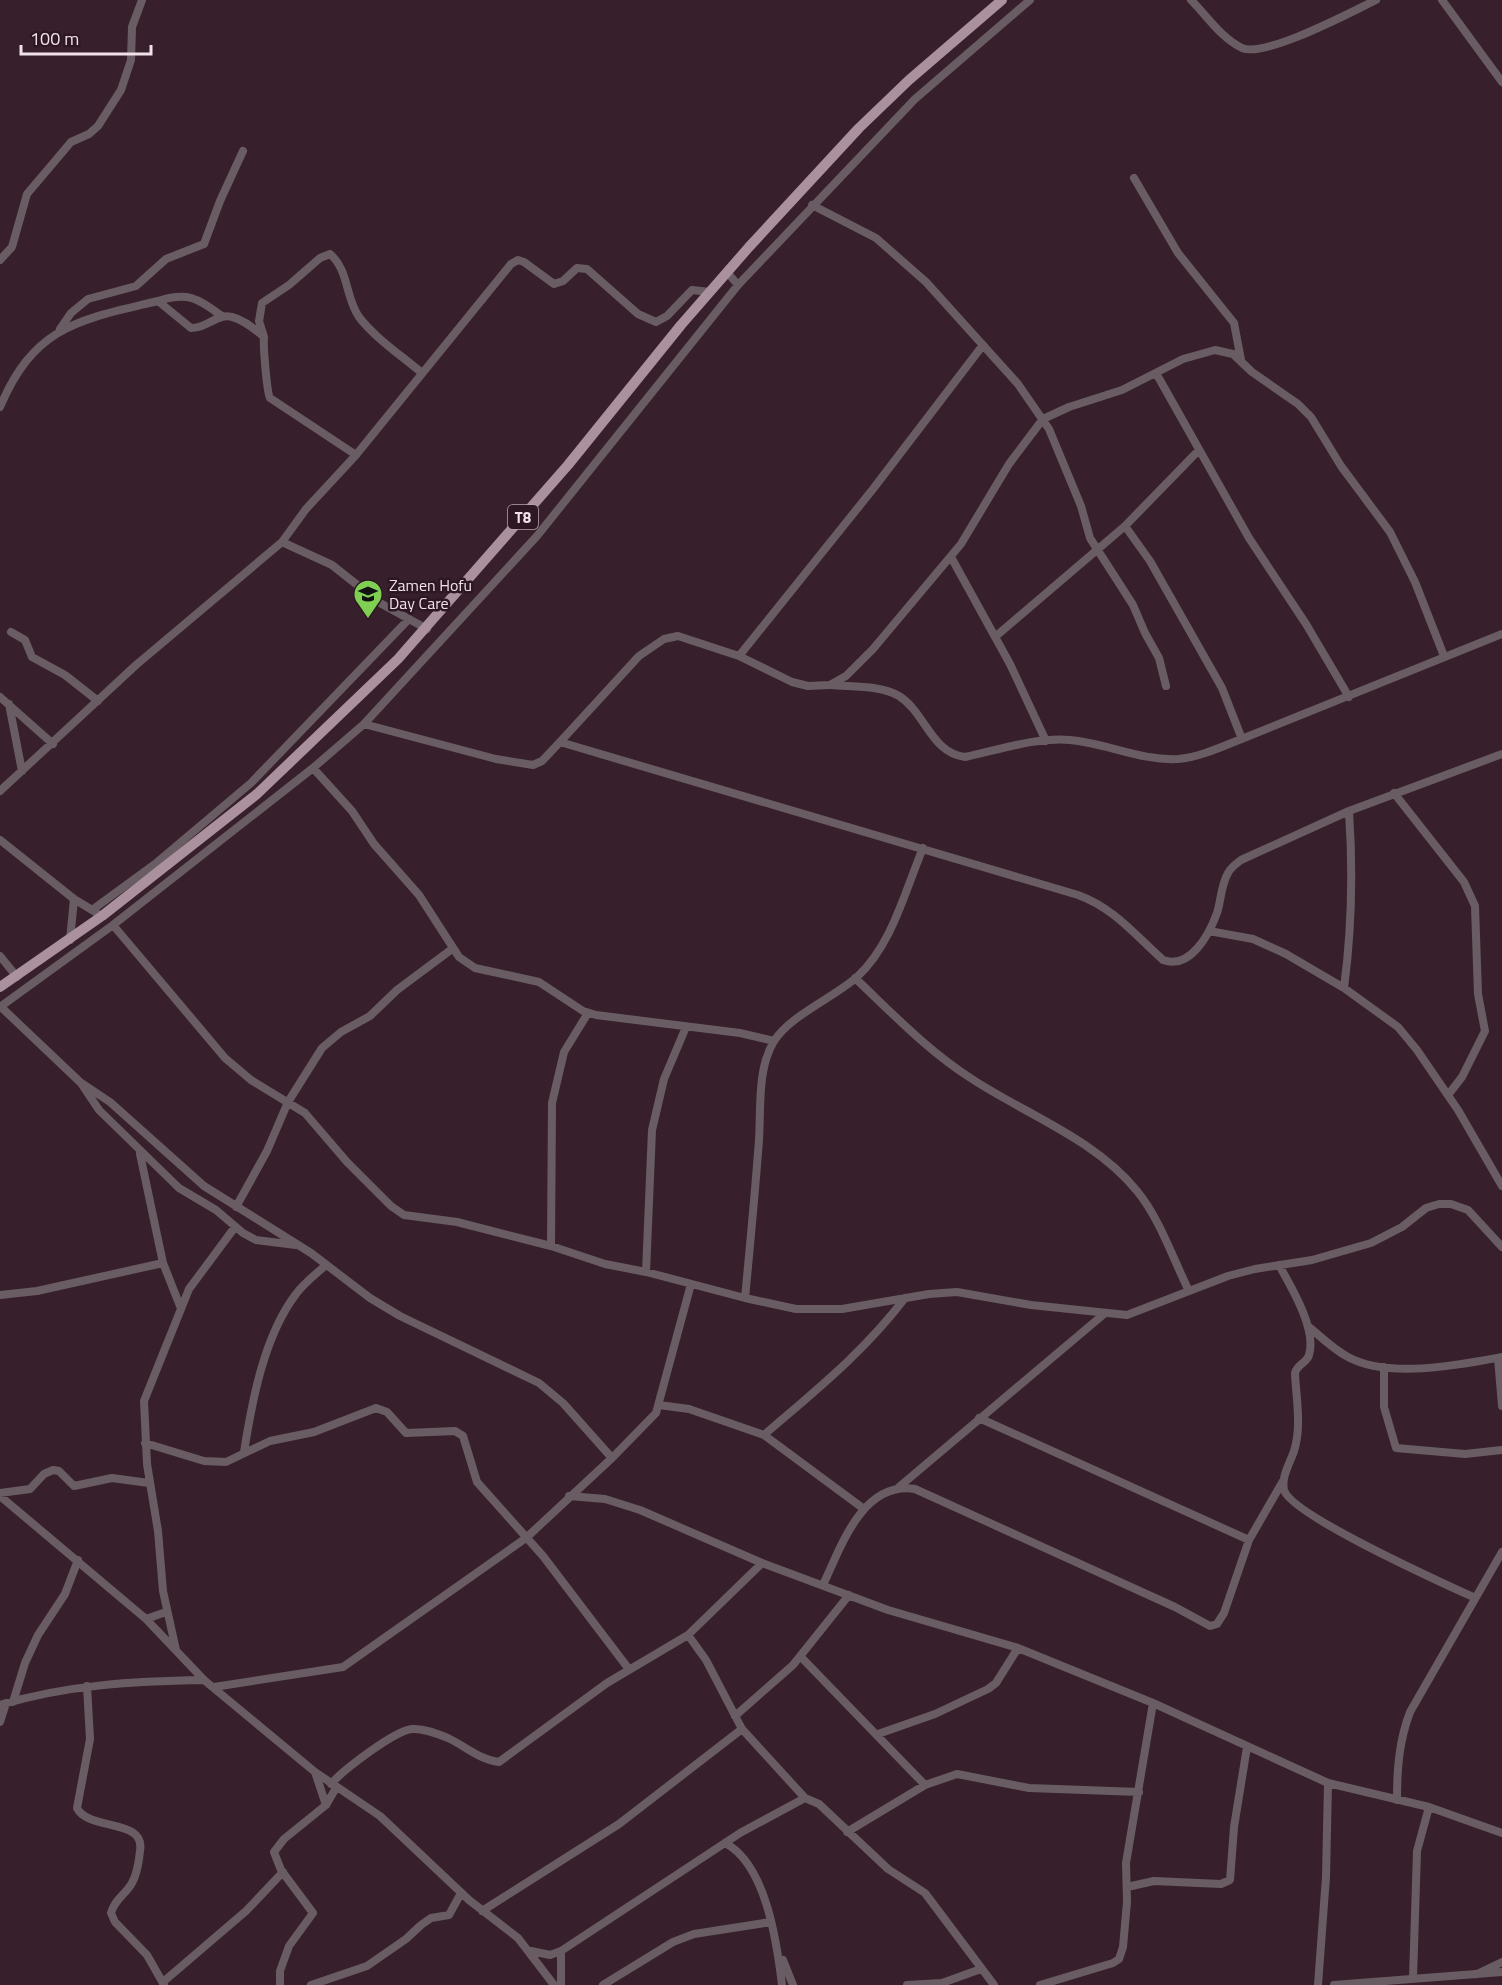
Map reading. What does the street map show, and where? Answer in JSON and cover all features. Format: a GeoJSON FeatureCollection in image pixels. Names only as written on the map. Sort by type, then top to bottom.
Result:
{"type":"FeatureCollection","features":[{"type":"Feature","properties":{"kind":"main road","name":"T8"},"geometry":{"type":"LineString","coordinates":[[0,987],[69,940],[97,913],[257,794],[427,629],[568,465],[727,272],[859,128],[909,80],[1002,0]]}},
{"type":"Feature","properties":{"kind":"street"},"geometry":{"type":"LineString","coordinates":[[0,260],[12,247],[27,194],[71,142],[98,126],[121,90],[131,60],[132,27],[142,0]]}},
{"type":"Feature","properties":{"kind":"street"},"geometry":{"type":"LineString","coordinates":[[612,1458],[563,1403],[539,1383],[400,1316],[370,1298],[299,1245],[204,1186],[110,1102],[80,1082],[0,1007],[113,925],[313,768],[364,724],[537,537],[738,285],[915,99],[1030,0]]}},
{"type":"Feature","properties":{"kind":"street"},"geometry":{"type":"LineString","coordinates":[[1191,0],[1214,27],[1237,45],[1244,49],[1258,50],[1302,35],[1376,0]]}},
{"type":"Feature","properties":{"kind":"street"},"geometry":{"type":"LineString","coordinates":[[1442,0],[1502,82]]}},
{"type":"Feature","properties":{"kind":"street"},"geometry":{"type":"LineString","coordinates":[[60,330],[71,314],[88,299],[136,286],[166,259],[204,244],[243,151]]}},
{"type":"Feature","properties":{"kind":"street"},"geometry":{"type":"LineString","coordinates":[[1134,178],[1172,244],[1234,323],[1241,360]]}},
{"type":"Feature","properties":{"kind":"street"},"geometry":{"type":"LineString","coordinates":[[812,205],[872,234],[926,282],[1018,384],[1043,419],[1081,506],[1090,538],[1133,605],[1144,633],[1159,658],[1167,686]]}},
{"type":"Feature","properties":{"kind":"street"},"geometry":{"type":"LineString","coordinates":[[356,455],[270,398],[267,393],[269,379],[264,337],[259,321],[262,303],[289,285],[320,258],[330,254],[341,268],[352,303],[359,316],[422,373]]}},
{"type":"Feature","properties":{"kind":"street"},"geometry":{"type":"LineString","coordinates":[[0,791],[136,665],[282,542],[306,509],[316,501],[356,455],[510,266],[518,260],[536,269],[554,284],[563,282],[577,268],[586,269],[638,314],[656,322],[667,316],[692,290],[710,292]]}},
{"type":"Feature","properties":{"kind":"street"},"geometry":{"type":"LineString","coordinates":[[727,272],[738,285]]}},
{"type":"Feature","properties":{"kind":"street"},"geometry":{"type":"LineString","coordinates":[[0,407],[3,391],[19,369],[40,346],[60,330],[79,322],[171,297],[192,296],[222,316],[233,318],[250,326],[264,337]]}},
{"type":"Feature","properties":{"kind":"street"},"geometry":{"type":"LineString","coordinates":[[159,301],[192,328],[207,326],[222,316]]}},
{"type":"Feature","properties":{"kind":"street"},"geometry":{"type":"LineString","coordinates":[[739,656],[873,489],[983,345]]}},
{"type":"Feature","properties":{"kind":"street"},"geometry":{"type":"LineString","coordinates":[[830,686],[846,676],[873,649],[951,557],[1019,450],[1043,419],[1069,407],[1122,390],[1205,351],[1225,351],[1241,360],[1252,372],[1309,414],[1341,465],[1377,512],[1403,555],[1444,656]]}},
{"type":"Feature","properties":{"kind":"street"},"geometry":{"type":"LineString","coordinates":[[1156,373],[1249,537],[1306,624],[1349,697]]}},
{"type":"Feature","properties":{"kind":"street"},"geometry":{"type":"LineString","coordinates":[[995,637],[1125,526],[1199,450]]}},
{"type":"Feature","properties":{"kind":"street"},"geometry":{"type":"LineString","coordinates":[[1125,526],[1150,561],[1222,688],[1242,739]]}},
{"type":"Feature","properties":{"kind":"street"},"geometry":{"type":"LineString","coordinates":[[282,542],[332,565],[380,603],[427,629]]}},
{"type":"Feature","properties":{"kind":"street"},"geometry":{"type":"LineString","coordinates":[[951,557],[995,637],[1046,741]]}},
{"type":"Feature","properties":{"kind":"street"},"geometry":{"type":"LineString","coordinates":[[0,840],[74,899],[97,913],[251,783],[408,620]]}},
{"type":"Feature","properties":{"kind":"street"},"geometry":{"type":"LineString","coordinates":[[10,632],[25,640],[32,657],[65,675],[98,701]]}},
{"type":"Feature","properties":{"kind":"street"},"geometry":{"type":"LineString","coordinates":[[364,724],[520,765],[533,765],[542,760],[560,742],[618,675],[639,656],[664,639],[678,636],[739,656],[792,682],[808,686],[886,691],[897,695],[912,708],[930,734],[956,756],[965,757],[1046,741],[1070,740],[1155,758],[1179,759],[1206,753],[1502,634]]}},
{"type":"Feature","properties":{"kind":"street"},"geometry":{"type":"LineString","coordinates":[[0,697],[53,744]]}},
{"type":"Feature","properties":{"kind":"street"},"geometry":{"type":"LineString","coordinates":[[9,704],[22,771]]}},
{"type":"Feature","properties":{"kind":"street"},"geometry":{"type":"LineString","coordinates":[[560,742],[1044,883],[1099,903],[1115,914],[1163,960],[1170,963],[1186,959],[1209,931],[1216,915],[1225,879],[1233,866],[1348,811],[1502,754]]}},
{"type":"Feature","properties":{"kind":"street"},"geometry":{"type":"LineString","coordinates":[[313,768],[352,811],[374,844],[419,895],[459,957],[475,968],[539,982],[588,1013],[620,1020],[686,1027],[774,1041]]}},
{"type":"Feature","properties":{"kind":"street"},"geometry":{"type":"LineString","coordinates":[[1394,793],[1457,873],[1475,906],[1478,994],[1485,1031],[1462,1077],[1448,1095]]}},
{"type":"Feature","properties":{"kind":"street"},"geometry":{"type":"LineString","coordinates":[[1344,987],[1351,935],[1352,894],[1348,811]]}},
{"type":"Feature","properties":{"kind":"street"},"geometry":{"type":"LineString","coordinates":[[745,1298],[760,1099],[774,1041],[808,1012],[855,978],[872,961],[881,948],[923,848]]}},
{"type":"Feature","properties":{"kind":"street"},"geometry":{"type":"LineString","coordinates":[[69,940],[74,899]]}},
{"type":"Feature","properties":{"kind":"street"},"geometry":{"type":"LineString","coordinates":[[113,925],[225,1058],[250,1080],[305,1113],[346,1162],[391,1206],[404,1215],[457,1222],[551,1246],[606,1264],[745,1298],[816,1310],[842,1309],[929,1294],[968,1293],[1104,1314],[1126,1315],[1228,1276],[1312,1260],[1371,1244],[1402,1227],[1426,1208],[1439,1204],[1451,1204],[1468,1210],[1481,1221],[1502,1247]]}},
{"type":"Feature","properties":{"kind":"street"},"geometry":{"type":"LineString","coordinates":[[1209,931],[1253,939],[1286,954],[1344,987],[1398,1027],[1448,1095],[1501,1184]]}},
{"type":"Feature","properties":{"kind":"street"},"geometry":{"type":"LineString","coordinates":[[236,1207],[267,1151],[288,1102],[313,1061],[331,1040],[370,1016],[397,990],[452,948]]}},
{"type":"Feature","properties":{"kind":"street"},"geometry":{"type":"LineString","coordinates":[[0,956],[17,977]]}},
{"type":"Feature","properties":{"kind":"street"},"geometry":{"type":"LineString","coordinates":[[855,978],[935,1052],[1004,1099],[1080,1142],[1122,1174],[1146,1203],[1189,1292]]}},
{"type":"Feature","properties":{"kind":"street"},"geometry":{"type":"LineString","coordinates":[[551,1246],[552,1102],[564,1052],[588,1013]]}},
{"type":"Feature","properties":{"kind":"street"},"geometry":{"type":"LineString","coordinates":[[645,1272],[652,1130],[664,1079],[686,1027]]}},
{"type":"Feature","properties":{"kind":"street"},"geometry":{"type":"LineString","coordinates":[[80,1082],[99,1110],[179,1188],[216,1210],[235,1227],[256,1240],[299,1245]]}},
{"type":"Feature","properties":{"kind":"street"},"geometry":{"type":"LineString","coordinates":[[139,1151],[149,1186],[163,1263],[180,1306]]}},
{"type":"Feature","properties":{"kind":"street"},"geometry":{"type":"LineString","coordinates":[[176,1650],[166,1612],[158,1531],[149,1483],[144,1401],[180,1306],[196,1277],[214,1258],[235,1227]]}},
{"type":"Feature","properties":{"kind":"street"},"geometry":{"type":"LineString","coordinates":[[0,1295],[37,1291],[163,1263]]}},
{"type":"Feature","properties":{"kind":"street"},"geometry":{"type":"LineString","coordinates":[[244,1452],[248,1426],[276,1328],[297,1293],[327,1264]]}},
{"type":"Feature","properties":{"kind":"street"},"geometry":{"type":"LineString","coordinates":[[899,1487],[915,1489],[1175,1607],[1210,1626],[1217,1624],[1224,1613],[1249,1540],[1283,1481],[1298,1440],[1295,1373],[1310,1355],[1308,1326],[1279,1265]]}},
{"type":"Feature","properties":{"kind":"street"},"geometry":{"type":"LineString","coordinates":[[214,1687],[343,1667],[526,1538],[612,1458],[656,1413],[691,1284]]}},
{"type":"Feature","properties":{"kind":"street"},"geometry":{"type":"LineString","coordinates":[[764,1435],[854,1357],[876,1335],[905,1298]]}},
{"type":"Feature","properties":{"kind":"street"},"geometry":{"type":"LineString","coordinates":[[823,1585],[851,1527],[864,1509],[881,1495],[899,1487],[1104,1314]]}},
{"type":"Feature","properties":{"kind":"street"},"geometry":{"type":"LineString","coordinates":[[1308,1326],[1350,1358],[1384,1367],[1473,1363],[1500,1357],[1502,1406]]}},
{"type":"Feature","properties":{"kind":"street"},"geometry":{"type":"LineString","coordinates":[[1384,1367],[1384,1407],[1396,1448],[1465,1454],[1501,1450],[1502,1462]]}},
{"type":"Feature","properties":{"kind":"street"},"geometry":{"type":"LineString","coordinates":[[659,1405],[689,1408],[764,1435],[864,1509]]}},
{"type":"Feature","properties":{"kind":"street"},"geometry":{"type":"LineString","coordinates":[[145,1443],[213,1463],[226,1462],[270,1442],[314,1432],[370,1409],[380,1408],[406,1434],[455,1431],[463,1436],[477,1482],[582,1605],[628,1668]]}},
{"type":"Feature","properties":{"kind":"street"},"geometry":{"type":"LineString","coordinates":[[979,1418],[1249,1540]]}},
{"type":"Feature","properties":{"kind":"street"},"geometry":{"type":"LineString","coordinates":[[0,1494],[30,1489],[44,1474],[53,1470],[59,1471],[74,1486],[112,1478],[149,1483]]}},
{"type":"Feature","properties":{"kind":"street"},"geometry":{"type":"LineString","coordinates":[[1283,1481],[1285,1492],[1296,1506],[1332,1527],[1476,1598]]}},
{"type":"Feature","properties":{"kind":"street"},"geometry":{"type":"LineString","coordinates":[[0,1494],[146,1620],[204,1680],[315,1772],[380,1815],[461,1893],[518,1938],[554,1985]]}},
{"type":"Feature","properties":{"kind":"street"},"geometry":{"type":"LineString","coordinates":[[569,1496],[605,1499],[639,1509],[762,1563],[917,1620],[1018,1648],[1153,1703],[1328,1783],[1429,1807],[1502,1833]]}},
{"type":"Feature","properties":{"kind":"street"},"geometry":{"type":"LineString","coordinates":[[1397,1800],[1397,1769],[1402,1733],[1423,1688],[1502,1552]]}},
{"type":"Feature","properties":{"kind":"street"},"geometry":{"type":"LineString","coordinates":[[0,1722],[6,1703],[25,1663],[44,1625],[61,1602],[78,1560]]}},
{"type":"Feature","properties":{"kind":"street"},"geometry":{"type":"LineString","coordinates":[[280,1985],[280,1971],[286,1952],[313,1913],[276,1861],[276,1846],[326,1805],[334,1786],[348,1766],[402,1732],[412,1729],[447,1738],[488,1761],[499,1762],[628,1668],[688,1635],[762,1563]]}},
{"type":"Feature","properties":{"kind":"street"},"geometry":{"type":"LineString","coordinates":[[735,1716],[762,1694],[800,1656],[849,1595]]}},
{"type":"Feature","properties":{"kind":"street"},"geometry":{"type":"LineString","coordinates":[[146,1620],[166,1612]]}},
{"type":"Feature","properties":{"kind":"street"},"geometry":{"type":"LineString","coordinates":[[688,1635],[706,1660],[742,1729],[806,1798],[819,1804],[888,1869],[925,1893],[994,1985]]}},
{"type":"Feature","properties":{"kind":"street"},"geometry":{"type":"LineString","coordinates":[[878,1734],[935,1714],[988,1689],[996,1683],[1018,1648]]}},
{"type":"Feature","properties":{"kind":"street"},"geometry":{"type":"LineString","coordinates":[[800,1656],[925,1785]]}},
{"type":"Feature","properties":{"kind":"street"},"geometry":{"type":"LineString","coordinates":[[178,1680],[185,1661]]}},
{"type":"Feature","properties":{"kind":"street"},"geometry":{"type":"LineString","coordinates":[[6,1703],[40,1693],[87,1686],[204,1680]]}},
{"type":"Feature","properties":{"kind":"street"},"geometry":{"type":"LineString","coordinates":[[87,1686],[90,1739],[77,1808],[83,1816],[127,1829],[135,1833],[139,1839],[141,1848],[133,1881],[117,1900],[111,1913],[115,1922],[147,1955],[164,1984],[238,1918],[283,1872]]}},
{"type":"Feature","properties":{"kind":"street"},"geometry":{"type":"LineString","coordinates":[[1040,1985],[1119,1959],[1123,1947],[1127,1887],[1126,1863],[1153,1703]]}},
{"type":"Feature","properties":{"kind":"street"},"geometry":{"type":"LineString","coordinates":[[482,1911],[619,1824],[742,1729]]}},
{"type":"Feature","properties":{"kind":"street"},"geometry":{"type":"LineString","coordinates":[[1127,1887],[1154,1881],[1221,1884],[1230,1880],[1235,1818],[1247,1747]]}},
{"type":"Feature","properties":{"kind":"street"},"geometry":{"type":"LineString","coordinates":[[315,1772],[326,1805]]}},
{"type":"Feature","properties":{"kind":"street"},"geometry":{"type":"LineString","coordinates":[[847,1832],[925,1785],[944,1776],[957,1774],[1029,1788],[1139,1792]]}},
{"type":"Feature","properties":{"kind":"street"},"geometry":{"type":"LineString","coordinates":[[1318,1985],[1326,1877],[1328,1783]]}},
{"type":"Feature","properties":{"kind":"street"},"geometry":{"type":"LineString","coordinates":[[529,1950],[550,1955],[561,1951],[740,1833],[806,1798]]}},
{"type":"Feature","properties":{"kind":"street"},"geometry":{"type":"LineString","coordinates":[[1413,1978],[1417,1851],[1429,1807]]}},
{"type":"Feature","properties":{"kind":"street"},"geometry":{"type":"LineString","coordinates":[[740,1833],[738,1849],[762,1894],[778,1949],[783,1985]]}},
{"type":"Feature","properties":{"kind":"street"},"geometry":{"type":"LineString","coordinates":[[725,1843],[738,1849]]}},
{"type":"Feature","properties":{"kind":"street"},"geometry":{"type":"LineString","coordinates":[[311,1985],[367,1966],[431,1918],[449,1915],[461,1893]]}},
{"type":"Feature","properties":{"kind":"street"},"geometry":{"type":"LineString","coordinates":[[603,1985],[673,1942],[694,1934],[771,1922]]}},
{"type":"Feature","properties":{"kind":"street"},"geometry":{"type":"LineString","coordinates":[[778,1949],[793,1985]]}},
{"type":"Feature","properties":{"kind":"street"},"geometry":{"type":"LineString","coordinates":[[561,1951],[561,1985]]}},
{"type":"Feature","properties":{"kind":"street"},"geometry":{"type":"LineString","coordinates":[[1474,1975],[1502,1962]]}},
{"type":"Feature","properties":{"kind":"street"},"geometry":{"type":"LineString","coordinates":[[910,1985],[942,1983],[981,1969]]}},
{"type":"Feature","properties":{"kind":"street"},"geometry":{"type":"LineString","coordinates":[[1334,1985],[1502,1972]]}},
{"type":"Feature","properties":{"kind":"place","name":"Zamen Hofu Day Care"},"geometry":{"type":"Point","coordinates":[368,620]}}]}
